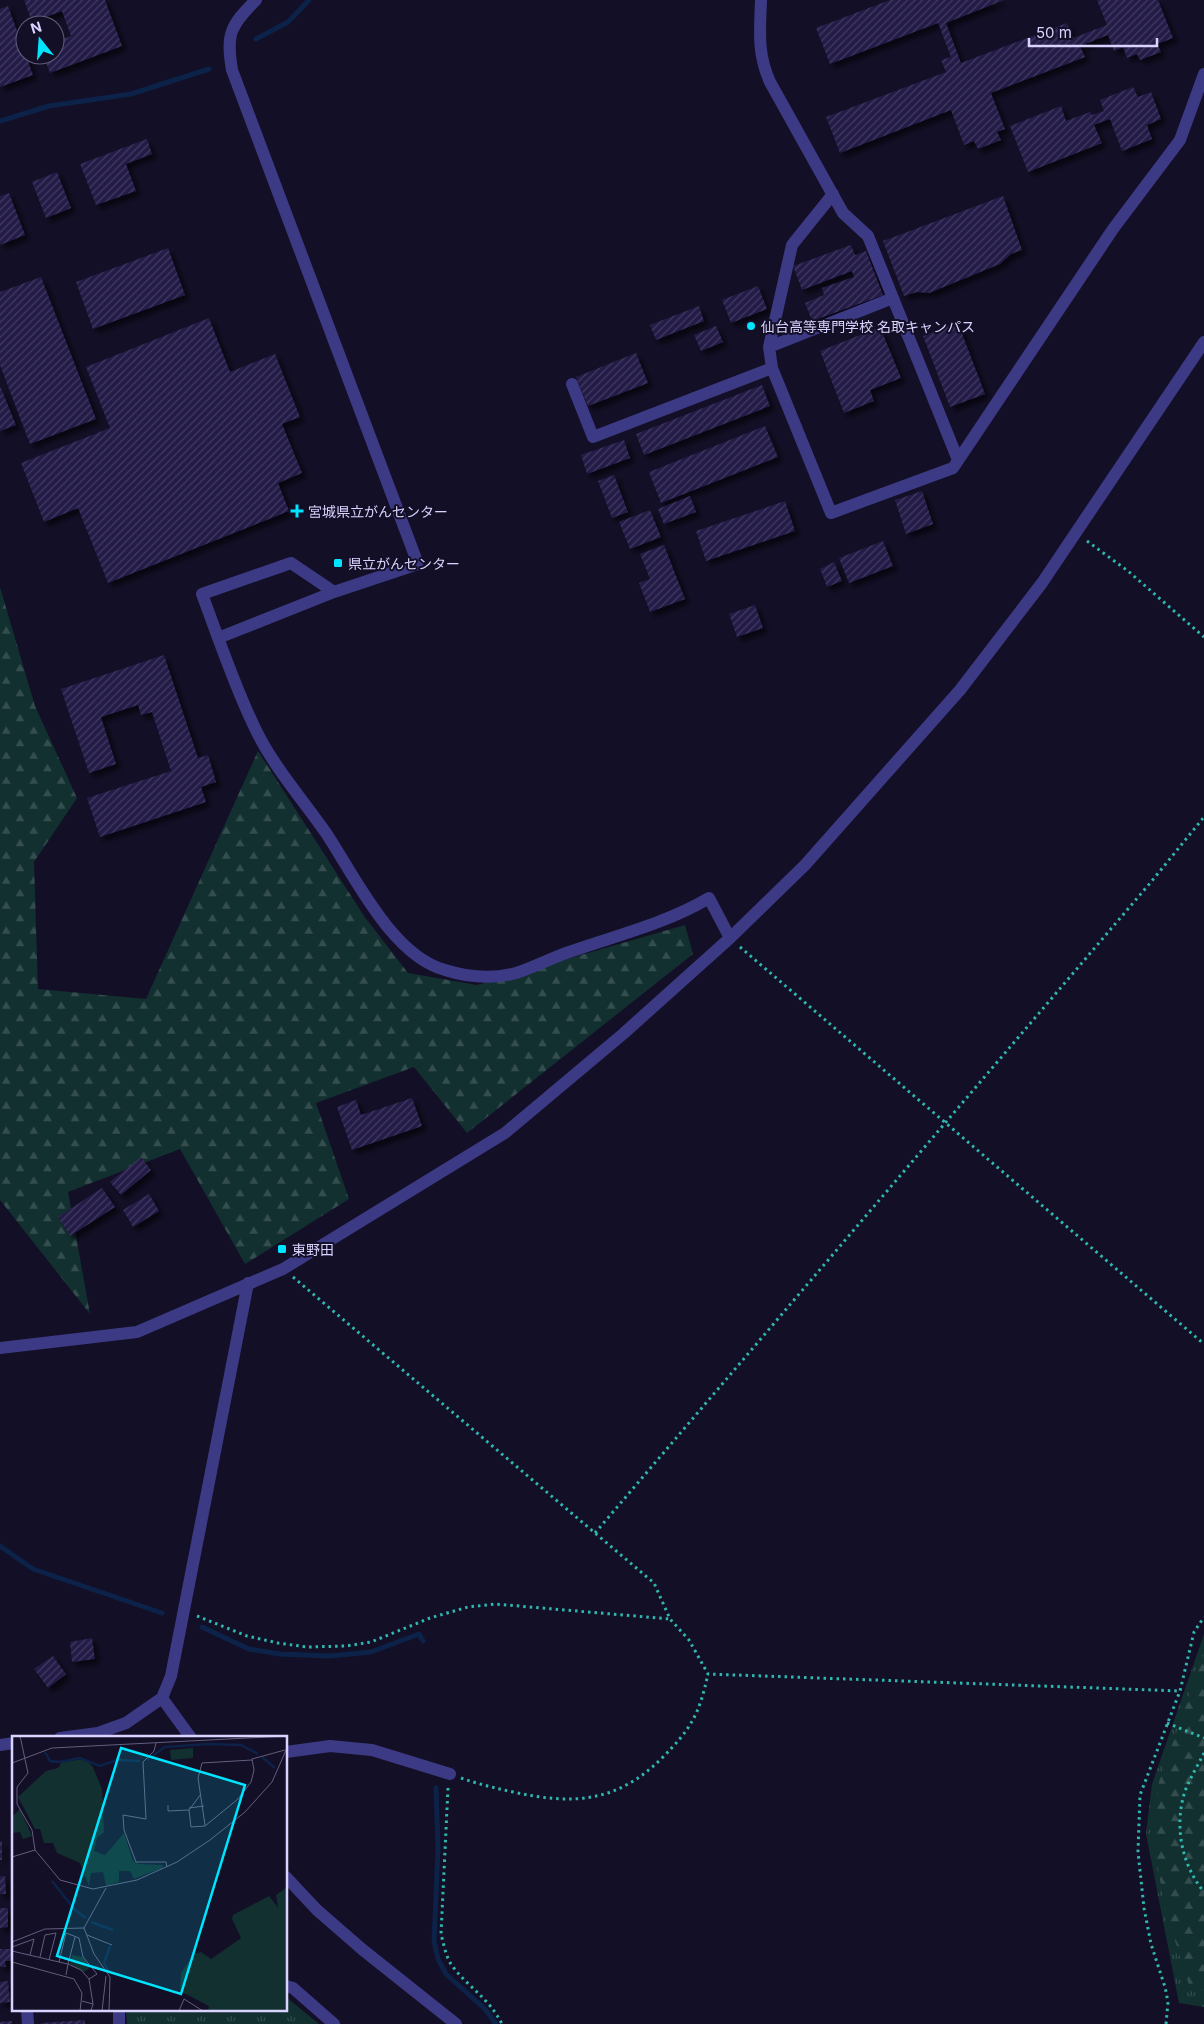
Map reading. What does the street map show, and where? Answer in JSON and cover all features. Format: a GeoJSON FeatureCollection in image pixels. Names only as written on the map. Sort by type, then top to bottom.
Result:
{"type":"FeatureCollection","features":[{"type":"Feature","properties":{"kind":"street"},"geometry":{"type":"LineString","coordinates":[[218,638],[334,592],[418,564],[232,70],[228,49],[235,22],[256,0]]}},
{"type":"Feature","properties":{"kind":"street"},"geometry":{"type":"LineString","coordinates":[[761,0],[759,44],[762,64],[770,82],[843,213],[868,236],[958,460]]}},
{"type":"Feature","properties":{"kind":"street"},"geometry":{"type":"LineString","coordinates":[[833,194],[792,245],[769,347],[772,368],[830,514],[953,468],[1113,229],[1180,140],[1204,74]]}},
{"type":"Feature","properties":{"kind":"street"},"geometry":{"type":"LineString","coordinates":[[769,347],[893,298]]}},
{"type":"Feature","properties":{"kind":"street"},"geometry":{"type":"LineString","coordinates":[[0,1348],[136,1332],[284,1269],[505,1133],[623,1034],[730,938],[805,865],[960,690],[1042,583],[1204,342]]}},
{"type":"Feature","properties":{"kind":"street"},"geometry":{"type":"LineString","coordinates":[[572,384],[593,437],[772,368]]}},
{"type":"Feature","properties":{"kind":"street"},"geometry":{"type":"LineString","coordinates":[[334,592],[291,563],[202,594],[252,723],[268,755],[326,833],[366,902],[399,939],[423,960],[444,970],[485,977],[516,973],[569,951],[650,925],[695,907],[709,898],[730,938]]}},
{"type":"Feature","properties":{"kind":"street"},"geometry":{"type":"LineString","coordinates":[[75,1736],[98,1733],[126,1724],[162,1698],[171,1676],[248,1283]]}},
{"type":"Feature","properties":{"kind":"street"},"geometry":{"type":"LineString","coordinates":[[162,1698],[190,1736]]}},
{"type":"Feature","properties":{"kind":"street"},"geometry":{"type":"LineString","coordinates":[[288,1752],[330,1746],[372,1750],[450,1774]]}},
{"type":"Feature","properties":{"kind":"street"},"geometry":{"type":"LineString","coordinates":[[288,1879],[317,1910],[363,1950],[456,2024]]}},
{"type":"Feature","properties":{"kind":"street"},"geometry":{"type":"LineString","coordinates":[[288,1987],[293,1988],[334,2024]]}},
{"type":"Feature","properties":{"kind":"path"},"geometry":{"type":"LineString","coordinates":[[1076,533],[1128,571],[1204,637]]}},
{"type":"Feature","properties":{"kind":"path"},"geometry":{"type":"LineString","coordinates":[[594,1533],[944,1124],[1204,816]]}},
{"type":"Feature","properties":{"kind":"path"},"geometry":{"type":"LineString","coordinates":[[730,938],[944,1124],[1204,1344]]}},
{"type":"Feature","properties":{"kind":"path"},"geometry":{"type":"LineString","coordinates":[[284,1269],[654,1583],[670,1620],[689,1640],[708,1674],[695,1718],[684,1736],[633,1782],[609,1794],[580,1800],[542,1798],[477,1784],[450,1774],[447,1793],[441,1934],[445,1951],[453,1967],[487,1999],[502,2024]]}},
{"type":"Feature","properties":{"kind":"path"},"geometry":{"type":"LineString","coordinates":[[185,1611],[247,1636],[307,1647],[371,1642],[430,1618],[468,1607],[495,1604],[670,1620]]}},
{"type":"Feature","properties":{"kind":"path"},"geometry":{"type":"LineString","coordinates":[[1166,2024],[1168,2002],[1151,1944],[1144,1908],[1138,1852],[1140,1795],[1180,1691],[1194,1632],[1204,1616]]}},
{"type":"Feature","properties":{"kind":"path"},"geometry":{"type":"LineString","coordinates":[[708,1674],[1180,1691]]}},
{"type":"Feature","properties":{"kind":"path"},"geometry":{"type":"LineString","coordinates":[[1167,1723],[1204,1738]]}},
{"type":"Feature","properties":{"kind":"path"},"geometry":{"type":"LineString","coordinates":[[1204,1753],[1185,1790],[1180,1814],[1180,1840],[1184,1855],[1204,1892]]}},
{"type":"Feature","properties":{"kind":"green space"},"geometry":{"type":"Polygon","coordinates":[[[0,587],[35,706],[77,798],[34,862],[38,989],[146,999],[258,751],[364,916],[408,973],[477,985],[685,925],[693,954],[467,1133],[414,1067],[316,1103],[349,1199],[245,1264],[180,1149],[68,1192],[90,1314],[0,1200],[0,587]]]}},
{"type":"Feature","properties":{"kind":"green space"},"geometry":{"type":"Polygon","coordinates":[[[1204,1634],[1204,2007],[1179,2003],[1146,1834],[1152,1784],[1204,1634]]]}},
{"type":"Feature","properties":{"kind":"green space"},"geometry":{"type":"Polygon","coordinates":[[[1204,1653],[1204,1990],[1190,1988],[1165,1909],[1152,1833],[1159,1782],[1204,1653]]]}},
{"type":"Feature","properties":{"kind":"green space"},"geometry":{"type":"Polygon","coordinates":[[[288,1999],[319,2024],[127,2024],[126,2012],[288,2012],[288,1999]]]}},
{"type":"Feature","properties":{"kind":"building"},"geometry":{"type":"Polygon","coordinates":[[[24,0],[105,0],[122,46],[50,73],[47,65],[65,65],[65,38],[71,36],[65,15],[62,11],[51,15],[29,15],[24,0]]]}},
{"type":"Feature","properties":{"kind":"building"},"geometry":{"type":"Polygon","coordinates":[[[890,0],[1004,0],[946,23],[961,63],[1067,23],[1073,38],[1107,25],[1097,0],[1158,0],[1173,38],[1157,44],[1161,52],[1140,60],[1137,54],[1127,58],[1123,47],[1114,51],[1108,35],[1080,46],[1085,57],[991,93],[1005,129],[997,132],[1001,140],[978,149],[974,141],[964,145],[951,110],[840,153],[826,117],[946,72],[941,60],[951,57],[938,23],[830,64],[816,28],[890,0]]]}},
{"type":"Feature","properties":{"kind":"building"},"geometry":{"type":"Polygon","coordinates":[[[8,6],[15,25],[15,65],[29,65],[33,75],[0,87],[0,9],[8,6]]]}},
{"type":"Feature","properties":{"kind":"building"},"geometry":{"type":"Polygon","coordinates":[[[1133,87],[1138,97],[1151,92],[1161,119],[1147,125],[1152,139],[1122,151],[1110,119],[1094,125],[1102,143],[1028,172],[1010,126],[1061,106],[1066,121],[1090,112],[1092,115],[1104,111],[1100,100],[1133,87]]]}},
{"type":"Feature","properties":{"kind":"building"},"geometry":{"type":"Polygon","coordinates":[[[147,139],[152,154],[126,164],[136,191],[96,205],[80,164],[147,139]]]}},
{"type":"Feature","properties":{"kind":"building"},"geometry":{"type":"Polygon","coordinates":[[[57,172],[71,208],[46,218],[32,182],[57,172]]]}},
{"type":"Feature","properties":{"kind":"building"},"geometry":{"type":"Polygon","coordinates":[[[9,193],[25,235],[0,245],[0,196],[9,193]]]}},
{"type":"Feature","properties":{"kind":"building"},"geometry":{"type":"Polygon","coordinates":[[[1003,196],[1022,250],[1011,254],[1000,264],[929,293],[917,292],[904,296],[883,241],[1003,196]]]}},
{"type":"Feature","properties":{"kind":"building"},"geometry":{"type":"Polygon","coordinates":[[[851,245],[855,255],[866,251],[883,295],[812,321],[805,303],[824,295],[822,288],[854,277],[852,271],[802,290],[793,266],[851,245]]]}},
{"type":"Feature","properties":{"kind":"building"},"geometry":{"type":"Polygon","coordinates":[[[168,248],[185,295],[93,329],[76,282],[168,248]]]}},
{"type":"Feature","properties":{"kind":"building"},"geometry":{"type":"Polygon","coordinates":[[[41,277],[96,419],[30,444],[0,365],[0,292],[41,277]]]}},
{"type":"Feature","properties":{"kind":"building"},"geometry":{"type":"Polygon","coordinates":[[[758,286],[767,309],[731,323],[722,300],[758,286]]]}},
{"type":"Feature","properties":{"kind":"building"},"geometry":{"type":"Polygon","coordinates":[[[699,306],[704,321],[656,340],[650,325],[699,306]]]}},
{"type":"Feature","properties":{"kind":"building"},"geometry":{"type":"Polygon","coordinates":[[[209,318],[230,372],[275,354],[300,417],[282,424],[302,473],[278,483],[289,511],[108,583],[78,508],[44,522],[21,463],[110,428],[86,367],[209,318]]]}},
{"type":"Feature","properties":{"kind":"building"},"geometry":{"type":"Polygon","coordinates":[[[958,323],[985,394],[950,407],[923,336],[958,323]]]}},
{"type":"Feature","properties":{"kind":"building"},"geometry":{"type":"Polygon","coordinates":[[[716,326],[723,342],[701,351],[694,335],[716,326]]]}},
{"type":"Feature","properties":{"kind":"building"},"geometry":{"type":"Polygon","coordinates":[[[880,327],[901,378],[870,390],[874,401],[844,413],[820,351],[880,327]]]}},
{"type":"Feature","properties":{"kind":"building"},"geometry":{"type":"Polygon","coordinates":[[[636,353],[648,383],[588,406],[576,377],[636,353]]]}},
{"type":"Feature","properties":{"kind":"building"},"geometry":{"type":"Polygon","coordinates":[[[762,385],[770,406],[644,455],[636,434],[762,385]]]}},
{"type":"Feature","properties":{"kind":"building"},"geometry":{"type":"Polygon","coordinates":[[[0,386],[16,425],[0,431],[0,386]]]}},
{"type":"Feature","properties":{"kind":"building"},"geometry":{"type":"Polygon","coordinates":[[[765,426],[778,457],[661,503],[649,472],[765,426]]]}},
{"type":"Feature","properties":{"kind":"building"},"geometry":{"type":"Polygon","coordinates":[[[624,440],[630,458],[587,474],[581,455],[624,440]]]}},
{"type":"Feature","properties":{"kind":"building"},"geometry":{"type":"Polygon","coordinates":[[[614,475],[628,512],[612,518],[598,481],[614,475]]]}},
{"type":"Feature","properties":{"kind":"building"},"geometry":{"type":"Polygon","coordinates":[[[922,491],[933,524],[906,534],[895,500],[922,491]]]}},
{"type":"Feature","properties":{"kind":"building"},"geometry":{"type":"Polygon","coordinates":[[[690,496],[696,512],[664,524],[658,509],[690,496]]]}},
{"type":"Feature","properties":{"kind":"building"},"geometry":{"type":"Polygon","coordinates":[[[785,501],[795,531],[706,561],[696,531],[785,501]]]}},
{"type":"Feature","properties":{"kind":"building"},"geometry":{"type":"Polygon","coordinates":[[[650,510],[661,537],[630,549],[619,522],[650,510]]]}},
{"type":"Feature","properties":{"kind":"building"},"geometry":{"type":"Polygon","coordinates":[[[883,541],[893,566],[849,583],[839,558],[883,541]]]}},
{"type":"Feature","properties":{"kind":"building"},"geometry":{"type":"Polygon","coordinates":[[[664,545],[685,599],[650,612],[639,583],[650,579],[640,554],[664,545]]]}},
{"type":"Feature","properties":{"kind":"building"},"geometry":{"type":"Polygon","coordinates":[[[834,562],[842,581],[827,587],[820,569],[834,562]]]}},
{"type":"Feature","properties":{"kind":"building"},"geometry":{"type":"Polygon","coordinates":[[[755,605],[763,628],[737,637],[729,614],[755,605]]]}},
{"type":"Feature","properties":{"kind":"building"},"geometry":{"type":"Polygon","coordinates":[[[164,655],[198,758],[208,755],[216,782],[201,787],[206,802],[100,837],[87,798],[171,771],[152,712],[141,715],[138,705],[101,717],[116,764],[89,773],[61,689],[164,655]]]}},
{"type":"Feature","properties":{"kind":"building"},"geometry":{"type":"Polygon","coordinates":[[[412,1098],[422,1126],[352,1150],[337,1107],[356,1100],[361,1115],[412,1098]]]}},
{"type":"Feature","properties":{"kind":"building"},"geometry":{"type":"Polygon","coordinates":[[[141,1157],[151,1170],[121,1195],[110,1182],[141,1157]]]}},
{"type":"Feature","properties":{"kind":"building"},"geometry":{"type":"Polygon","coordinates":[[[102,1188],[115,1207],[70,1236],[58,1217],[102,1188]]]}},
{"type":"Feature","properties":{"kind":"building"},"geometry":{"type":"Polygon","coordinates":[[[149,1194],[159,1211],[133,1227],[123,1210],[149,1194]]]}},
{"type":"Feature","properties":{"kind":"building"},"geometry":{"type":"Polygon","coordinates":[[[92,1638],[95,1659],[72,1662],[70,1642],[92,1638]]]}},
{"type":"Feature","properties":{"kind":"building"},"geometry":{"type":"Polygon","coordinates":[[[53,1656],[66,1674],[48,1688],[34,1669],[53,1656]]]}},
{"type":"Feature","properties":{"kind":"building"},"geometry":{"type":"Polygon","coordinates":[[[0,1841],[2,1841],[2,1860],[0,1860],[0,1841]]]}},
{"type":"Feature","properties":{"kind":"building"},"geometry":{"type":"Polygon","coordinates":[[[0,1876],[5,1876],[6,1894],[0,1894],[0,1876]]]}},
{"type":"Feature","properties":{"kind":"building"},"geometry":{"type":"Polygon","coordinates":[[[0,1908],[8,1908],[8,1927],[0,1928],[0,1908]]]}},
{"type":"Feature","properties":{"kind":"building"},"geometry":{"type":"Polygon","coordinates":[[[0,1949],[12,1949],[12,1961],[5,1961],[6,1967],[0,1967],[0,1949]]]}},
{"type":"Feature","properties":{"kind":"building"},"geometry":{"type":"Polygon","coordinates":[[[8,1981],[10,2002],[0,2003],[0,1982],[8,1981]]]}},
{"type":"Feature","properties":{"kind":"building"},"geometry":{"type":"Polygon","coordinates":[[[85,2020],[85,2024],[41,2024],[41,2023],[85,2020]]]}},
{"type":"Feature","properties":{"kind":"building"},"geometry":{"type":"Polygon","coordinates":[[[12,2021],[12,2024],[0,2024],[0,2022],[12,2021]]]}},
{"type":"Feature","properties":{"kind":"waterway"},"geometry":{"type":"LineString","coordinates":[[256,39],[288,22],[309,0]]}},
{"type":"Feature","properties":{"kind":"waterway"},"geometry":{"type":"LineString","coordinates":[[0,121],[49,106],[131,94],[209,69]]}},
{"type":"Feature","properties":{"kind":"waterway"},"geometry":{"type":"LineString","coordinates":[[0,1546],[33,1569],[162,1613]]}},
{"type":"Feature","properties":{"kind":"waterway"},"geometry":{"type":"LineString","coordinates":[[202,1627],[249,1649],[280,1654],[329,1656],[371,1652],[419,1634],[423,1641]]}},
{"type":"Feature","properties":{"kind":"waterway"},"geometry":{"type":"LineString","coordinates":[[436,1788],[438,1849],[434,1941],[438,1959],[446,1974],[485,2009],[496,2024]]}},
{"type":"Feature","properties":{"kind":"place","name":"仙台高等専門学校 名取キャンパス"},"geometry":{"type":"Point","coordinates":[751,326]}},
{"type":"Feature","properties":{"kind":"place","name":"宮城県立がんセンター"},"geometry":{"type":"Point","coordinates":[297,511]}},
{"type":"Feature","properties":{"kind":"place","name":"県立がんセンター"},"geometry":{"type":"Point","coordinates":[338,563]}},
{"type":"Feature","properties":{"kind":"place","name":"東野田"},"geometry":{"type":"Point","coordinates":[282,1249]}}]}
